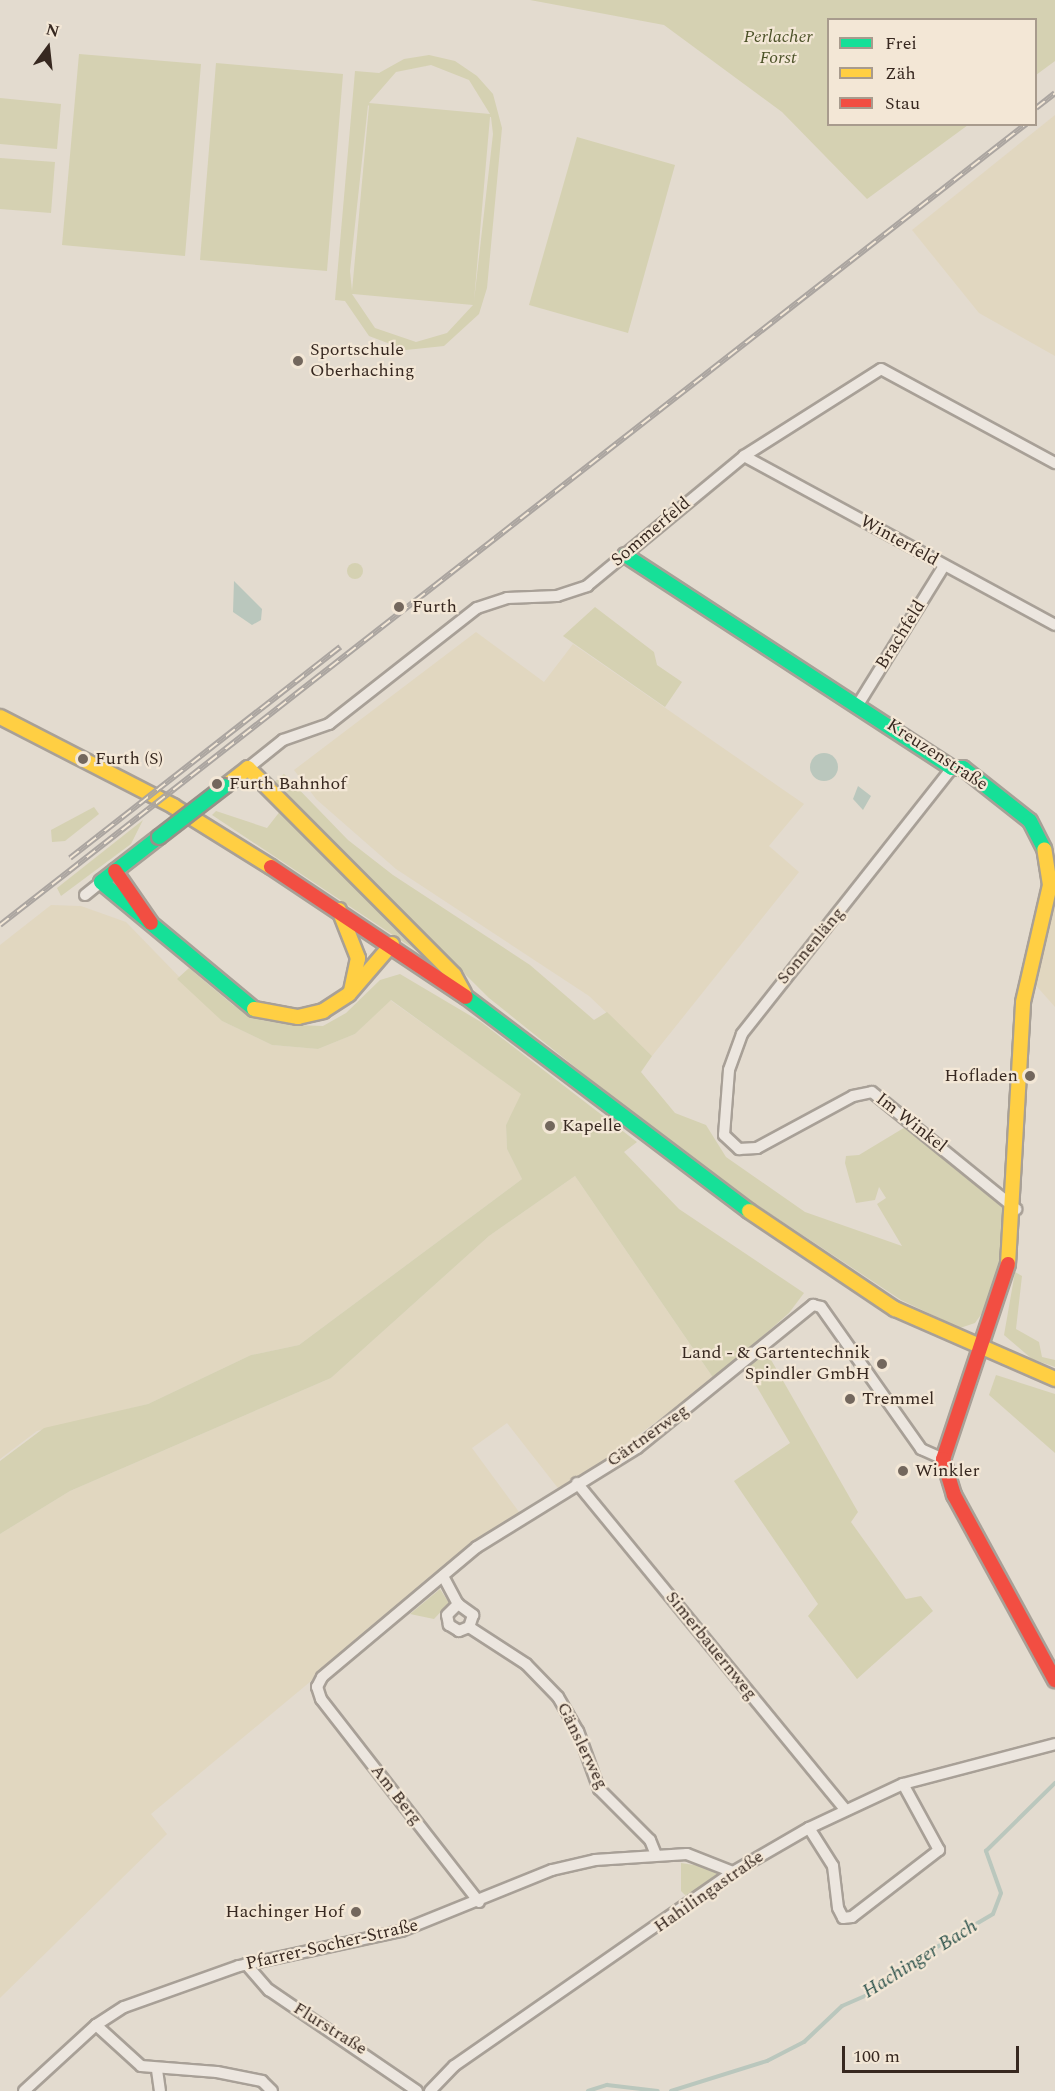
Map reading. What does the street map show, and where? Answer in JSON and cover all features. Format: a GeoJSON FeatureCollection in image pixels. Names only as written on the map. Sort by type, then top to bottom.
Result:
{"type":"FeatureCollection","features":[{"type":"Feature","properties":{"kind":"main road","name":"Kreuzenstraße"},"geometry":{"type":"LineString","coordinates":[[626,555],[958,768],[1030,821],[1049,862],[1046,906],[1023,1002],[1016,1210],[1006,1279],[981,1351],[947,1434],[943,1459]]}},
{"type":"Feature","properties":{"kind":"main road"},"geometry":{"type":"LineString","coordinates":[[0,717],[173,806],[338,908],[467,998],[777,1232],[895,1310],[981,1351],[1055,1379]]}},
{"type":"Feature","properties":{"kind":"main road"},"geometry":{"type":"LineString","coordinates":[[392,944],[349,994],[322,1011],[298,1017],[260,1013],[233,997],[151,923],[101,882],[248,768],[454,975],[467,998]]}},
{"type":"Feature","properties":{"kind":"main road"},"geometry":{"type":"LineString","coordinates":[[115,872],[151,923]]}},
{"type":"Feature","properties":{"kind":"main road"},"geometry":{"type":"LineString","coordinates":[[338,908],[358,958],[349,994]]}},
{"type":"Feature","properties":{"kind":"main road"},"geometry":{"type":"LineString","coordinates":[[943,1459],[954,1495],[1055,1680]]}},
{"type":"Feature","properties":{"kind":"street","name":"Sommerfeld"},"geometry":{"type":"LineString","coordinates":[[248,768],[283,740],[329,724],[477,608],[507,598],[572,594],[626,555],[744,456],[881,369],[1055,463]]}},
{"type":"Feature","properties":{"kind":"street","name":"Winterfeld"},"geometry":{"type":"LineString","coordinates":[[744,456],[1055,625]]}},
{"type":"Feature","properties":{"kind":"street","name":"Brachfeld"},"geometry":{"type":"LineString","coordinates":[[859,703],[944,566]]}},
{"type":"Feature","properties":{"kind":"street","name":"Sonnenläng"},"geometry":{"type":"LineString","coordinates":[[730,1144],[724,1108],[742,1034],[958,768]]}},
{"type":"Feature","properties":{"kind":"street"},"geometry":{"type":"LineString","coordinates":[[85,895],[101,882]]}},
{"type":"Feature","properties":{"kind":"street","name":"Im Winkel"},"geometry":{"type":"LineString","coordinates":[[730,1144],[757,1148],[853,1096],[872,1092],[1016,1210]]}},
{"type":"Feature","properties":{"kind":"street","name":"Gärtnerweg"},"geometry":{"type":"LineString","coordinates":[[317,1687],[443,1575],[577,1483],[670,1424],[813,1305],[821,1307],[921,1449],[943,1459]]}},
{"type":"Feature","properties":{"kind":"street","name":"Simerbauernweg"},"geometry":{"type":"LineString","coordinates":[[577,1483],[845,1809]]}},
{"type":"Feature","properties":{"kind":"street"},"geometry":{"type":"LineString","coordinates":[[443,1575],[458,1604],[473,1616],[469,1627]]}},
{"type":"Feature","properties":{"kind":"street","name":"Gänslerweg"},"geometry":{"type":"LineString","coordinates":[[458,1604],[448,1611],[447,1621],[454,1630],[469,1627],[526,1664],[558,1697],[578,1731],[599,1789],[650,1840],[656,1855]]}},
{"type":"Feature","properties":{"kind":"street","name":"Am Berg"},"geometry":{"type":"LineString","coordinates":[[317,1687],[321,1699],[479,1902]]}},
{"type":"Feature","properties":{"kind":"street","name":"Hahilingastraße"},"geometry":{"type":"LineString","coordinates":[[430,2091],[454,2066],[733,1872],[808,1828],[903,1784],[1055,1744]]}},
{"type":"Feature","properties":{"kind":"street"},"geometry":{"type":"LineString","coordinates":[[808,1828],[833,1866],[838,1908],[843,1918],[852,1917],[939,1850],[903,1784]]}},
{"type":"Feature","properties":{"kind":"street","name":"Pfarrer-Socher-Straße"},"geometry":{"type":"LineString","coordinates":[[24,2091],[96,2025],[124,2007],[246,1964],[393,1933],[479,1902],[560,1868],[656,1855],[706,1858],[733,1872]]}},
{"type":"Feature","properties":{"kind":"street","name":"Flurstraße"},"geometry":{"type":"LineString","coordinates":[[246,1964],[269,1990],[417,2091]]}},
{"type":"Feature","properties":{"kind":"street"},"geometry":{"type":"LineString","coordinates":[[96,2025],[141,2066],[157,2070],[217,2072],[262,2081],[272,2091]]}},
{"type":"Feature","properties":{"kind":"street"},"geometry":{"type":"LineString","coordinates":[[157,2070],[160,2091]]}},
{"type":"Feature","properties":{"kind":"shaded area"},"geometry":{"type":"Polygon","coordinates":[[[1055,115],[1055,356],[979,313],[912,230],[1055,115]]]}},
{"type":"Feature","properties":{"kind":"shaded area"},"geometry":{"type":"Polygon","coordinates":[[[234,581],[262,609],[261,620],[252,625],[233,612],[234,581]]]}},
{"type":"Feature","properties":{"kind":"shaded area"},"geometry":{"type":"Polygon","coordinates":[[[476,632],[544,682],[573,644],[804,804],[769,846],[799,872],[652,1056],[589,996],[396,869],[316,799],[294,770],[476,632]]]}},
{"type":"Feature","properties":{"kind":"shaded area"},"geometry":{"type":"Polygon","coordinates":[[[824,753],[834,757],[838,767],[834,777],[824,781],[814,777],[810,767],[814,757],[824,753]]]}},
{"type":"Feature","properties":{"kind":"shaded area"},"geometry":{"type":"Polygon","coordinates":[[[858,786],[871,796],[863,810],[853,799],[858,786]]]}},
{"type":"Feature","properties":{"kind":"shaded area"},"geometry":{"type":"Polygon","coordinates":[[[1055,877],[1055,1007],[1032,981],[1055,877]]]}},
{"type":"Feature","properties":{"kind":"shaded area"},"geometry":{"type":"Polygon","coordinates":[[[51,905],[81,906],[126,922],[222,1021],[272,1045],[318,1049],[355,1034],[390,1000],[522,1094],[506,1125],[507,1149],[522,1179],[299,1345],[251,1355],[148,1404],[37,1431],[0,1459],[0,945],[51,905]]]}},
{"type":"Feature","properties":{"kind":"shaded area"},"geometry":{"type":"Polygon","coordinates":[[[575,1176],[714,1379],[561,1492],[507,1423],[472,1448],[522,1516],[364,1637],[151,1814],[167,1834],[0,1998],[0,1534],[70,1491],[331,1378],[489,1236],[575,1176]]]}},
{"type":"Feature","properties":{"kind":"green space","name":"Perlacher Forst"},"geometry":{"type":"Polygon","coordinates":[[[530,0],[1055,0],[1055,61],[1037,74],[1037,18],[827,18],[827,126],[967,126],[867,199],[782,112],[664,25],[530,0]]]}},
{"type":"Feature","properties":{"kind":"green space"},"geometry":{"type":"Polygon","coordinates":[[[79,54],[201,64],[185,256],[62,245],[79,54]]]}},
{"type":"Feature","properties":{"kind":"green space"},"geometry":{"type":"Polygon","coordinates":[[[429,55],[455,61],[477,76],[493,94],[502,128],[487,288],[479,314],[444,346],[406,350],[369,336],[345,301],[335,300],[355,71],[379,73],[404,59],[429,55]],[[431,65],[396,72],[369,103],[490,114],[469,80],[431,65]],[[368,105],[350,271],[352,291],[368,105]],[[490,117],[474,301],[493,134],[490,117]],[[352,294],[375,328],[416,342],[447,333],[473,305],[352,294]]]}},
{"type":"Feature","properties":{"kind":"green space"},"geometry":{"type":"Polygon","coordinates":[[[216,63],[343,74],[327,271],[200,260],[216,63]]]}},
{"type":"Feature","properties":{"kind":"green space"},"geometry":{"type":"Polygon","coordinates":[[[0,98],[61,104],[57,149],[0,144],[0,98]]]}},
{"type":"Feature","properties":{"kind":"green space"},"geometry":{"type":"Polygon","coordinates":[[[577,137],[675,165],[628,333],[529,305],[577,137]]]}},
{"type":"Feature","properties":{"kind":"green space"},"geometry":{"type":"Polygon","coordinates":[[[0,158],[55,162],[51,213],[0,209],[0,158]]]}},
{"type":"Feature","properties":{"kind":"green space"},"geometry":{"type":"Polygon","coordinates":[[[352,563],[358,563],[363,571],[361,577],[352,579],[347,574],[347,568],[352,563]]]}},
{"type":"Feature","properties":{"kind":"green space"},"geometry":{"type":"Polygon","coordinates":[[[595,607],[654,652],[657,665],[682,682],[665,707],[563,636],[595,607]]]}},
{"type":"Feature","properties":{"kind":"green space"},"geometry":{"type":"Polygon","coordinates":[[[284,774],[348,840],[393,875],[530,965],[594,1020],[607,1012],[652,1056],[641,1072],[675,1113],[706,1125],[726,1157],[805,1212],[902,1246],[877,1204],[886,1198],[879,1187],[875,1200],[856,1203],[845,1163],[846,1156],[859,1155],[907,1126],[1002,1207],[1004,1250],[990,1302],[975,1323],[960,1328],[901,1300],[701,1168],[489,998],[273,783],[284,774]]]}},
{"type":"Feature","properties":{"kind":"green space"},"geometry":{"type":"Polygon","coordinates":[[[94,807],[99,814],[65,841],[52,842],[51,830],[94,807]]]}},
{"type":"Feature","properties":{"kind":"green space"},"geometry":{"type":"Polygon","coordinates":[[[281,810],[432,961],[212,815],[216,811],[267,828],[281,810]]]}},
{"type":"Feature","properties":{"kind":"green space"},"geometry":{"type":"Polygon","coordinates":[[[143,820],[131,844],[61,896],[57,888],[143,820]]]}},
{"type":"Feature","properties":{"kind":"green space"},"geometry":{"type":"Polygon","coordinates":[[[189,968],[233,1005],[261,1020],[323,1026],[346,1013],[380,980],[400,974],[481,1022],[637,1142],[624,1152],[679,1209],[804,1293],[789,1313],[714,1379],[575,1176],[489,1236],[331,1378],[70,1491],[0,1534],[0,1461],[44,1428],[148,1404],[251,1355],[299,1345],[522,1179],[507,1149],[506,1125],[521,1094],[391,1000],[355,1034],[318,1049],[272,1045],[222,1021],[177,979],[189,968]]]}},
{"type":"Feature","properties":{"kind":"green space"},"geometry":{"type":"Polygon","coordinates":[[[1015,1272],[1022,1276],[1016,1329],[1039,1342],[1042,1357],[1055,1360],[1055,1367],[1032,1359],[1004,1335],[1015,1272]]]}},
{"type":"Feature","properties":{"kind":"green space"},"geometry":{"type":"Polygon","coordinates":[[[766,1351],[858,1512],[851,1522],[906,1599],[921,1596],[933,1611],[857,1679],[808,1616],[818,1604],[734,1481],[790,1443],[745,1367],[766,1351]]]}},
{"type":"Feature","properties":{"kind":"green space"},"geometry":{"type":"Polygon","coordinates":[[[996,1375],[1055,1394],[1055,1453],[989,1395],[996,1375]]]}},
{"type":"Feature","properties":{"kind":"green space"},"geometry":{"type":"Polygon","coordinates":[[[440,1589],[449,1603],[434,1619],[410,1614],[440,1589]]]}},
{"type":"Feature","properties":{"kind":"green space"},"geometry":{"type":"Polygon","coordinates":[[[681,1863],[720,1869],[722,1873],[687,1897],[681,1891],[681,1863]]]}},
{"type":"Feature","properties":{"kind":"waterway","name":"Hachinger Bach"},"geometry":{"type":"LineString","coordinates":[[671,2091],[767,2061],[804,2042],[842,2006],[881,1989],[903,1967],[993,1914],[1001,1893],[986,1851],[1055,1783]]}},
{"type":"Feature","properties":{"kind":"waterway","name":"Hachinger Bach"},"geometry":{"type":"LineString","coordinates":[[588,2091],[607,2085],[658,2091]]}},
{"type":"Feature","properties":{"kind":"railway"},"geometry":{"type":"LineString","coordinates":[[1037,107],[1055,93]]}},
{"type":"Feature","properties":{"kind":"railway"},"geometry":{"type":"LineString","coordinates":[[0,925],[1023,126]]}},
{"type":"Feature","properties":{"kind":"railway"},"geometry":{"type":"LineString","coordinates":[[70,858],[340,647]]}},
{"type":"Feature","properties":{"kind":"traffic: fast"},"geometry":{"type":"LineString","coordinates":[[625,555],[952,768],[963,768],[1030,821],[1044,849]]}},
{"type":"Feature","properties":{"kind":"traffic: fast"},"geometry":{"type":"LineString","coordinates":[[159,837],[225,786]]}},
{"type":"Feature","properties":{"kind":"traffic: fast"},"geometry":{"type":"LineString","coordinates":[[159,837],[101,882],[254,1009]]}},
{"type":"Feature","properties":{"kind":"traffic: fast"},"geometry":{"type":"LineString","coordinates":[[466,997],[749,1211]]}},
{"type":"Feature","properties":{"kind":"traffic: slow"},"geometry":{"type":"LineString","coordinates":[[0,717],[173,806],[271,867]]}},
{"type":"Feature","properties":{"kind":"traffic: slow"},"geometry":{"type":"LineString","coordinates":[[225,786],[248,768],[454,975],[464,993]]}},
{"type":"Feature","properties":{"kind":"traffic: slow"},"geometry":{"type":"LineString","coordinates":[[1008,1264],[1023,1002],[1050,885],[1044,849]]}},
{"type":"Feature","properties":{"kind":"traffic: slow"},"geometry":{"type":"LineString","coordinates":[[339,910],[358,958],[351,990]]}},
{"type":"Feature","properties":{"kind":"traffic: slow"},"geometry":{"type":"LineString","coordinates":[[254,1009],[298,1017],[323,1011],[349,994],[392,944]]}},
{"type":"Feature","properties":{"kind":"traffic: slow"},"geometry":{"type":"LineString","coordinates":[[749,1211],[895,1309],[1055,1379]]}},
{"type":"Feature","properties":{"kind":"traffic: jam"},"geometry":{"type":"LineString","coordinates":[[271,867],[466,997]]}},
{"type":"Feature","properties":{"kind":"traffic: jam"},"geometry":{"type":"LineString","coordinates":[[115,871],[151,923]]}},
{"type":"Feature","properties":{"kind":"traffic: jam"},"geometry":{"type":"LineString","coordinates":[[1008,1264],[943,1459],[954,1495],[1055,1680]]}},
{"type":"Feature","properties":{"kind":"place","name":"Sportschule Oberhaching"},"geometry":{"type":"Point","coordinates":[298,361]}},
{"type":"Feature","properties":{"kind":"place","name":"Furth"},"geometry":{"type":"Point","coordinates":[399,607]}},
{"type":"Feature","properties":{"kind":"place","name":"Furth (S)"},"geometry":{"type":"Point","coordinates":[83,759]}},
{"type":"Feature","properties":{"kind":"place","name":"Furth Bahnhof"},"geometry":{"type":"Point","coordinates":[217,784]}},
{"type":"Feature","properties":{"kind":"place","name":"Hofladen"},"geometry":{"type":"Point","coordinates":[1030,1076]}},
{"type":"Feature","properties":{"kind":"place","name":"Kapelle"},"geometry":{"type":"Point","coordinates":[550,1126]}},
{"type":"Feature","properties":{"kind":"place","name":"Land - & Gartentechnik Spindler GmbH"},"geometry":{"type":"Point","coordinates":[882,1364]}},
{"type":"Feature","properties":{"kind":"place","name":"Tremmel"},"geometry":{"type":"Point","coordinates":[850,1399]}},
{"type":"Feature","properties":{"kind":"place","name":"Winkler"},"geometry":{"type":"Point","coordinates":[903,1471]}},
{"type":"Feature","properties":{"kind":"place","name":"Hachinger Hof"},"geometry":{"type":"Point","coordinates":[356,1912]}}]}
